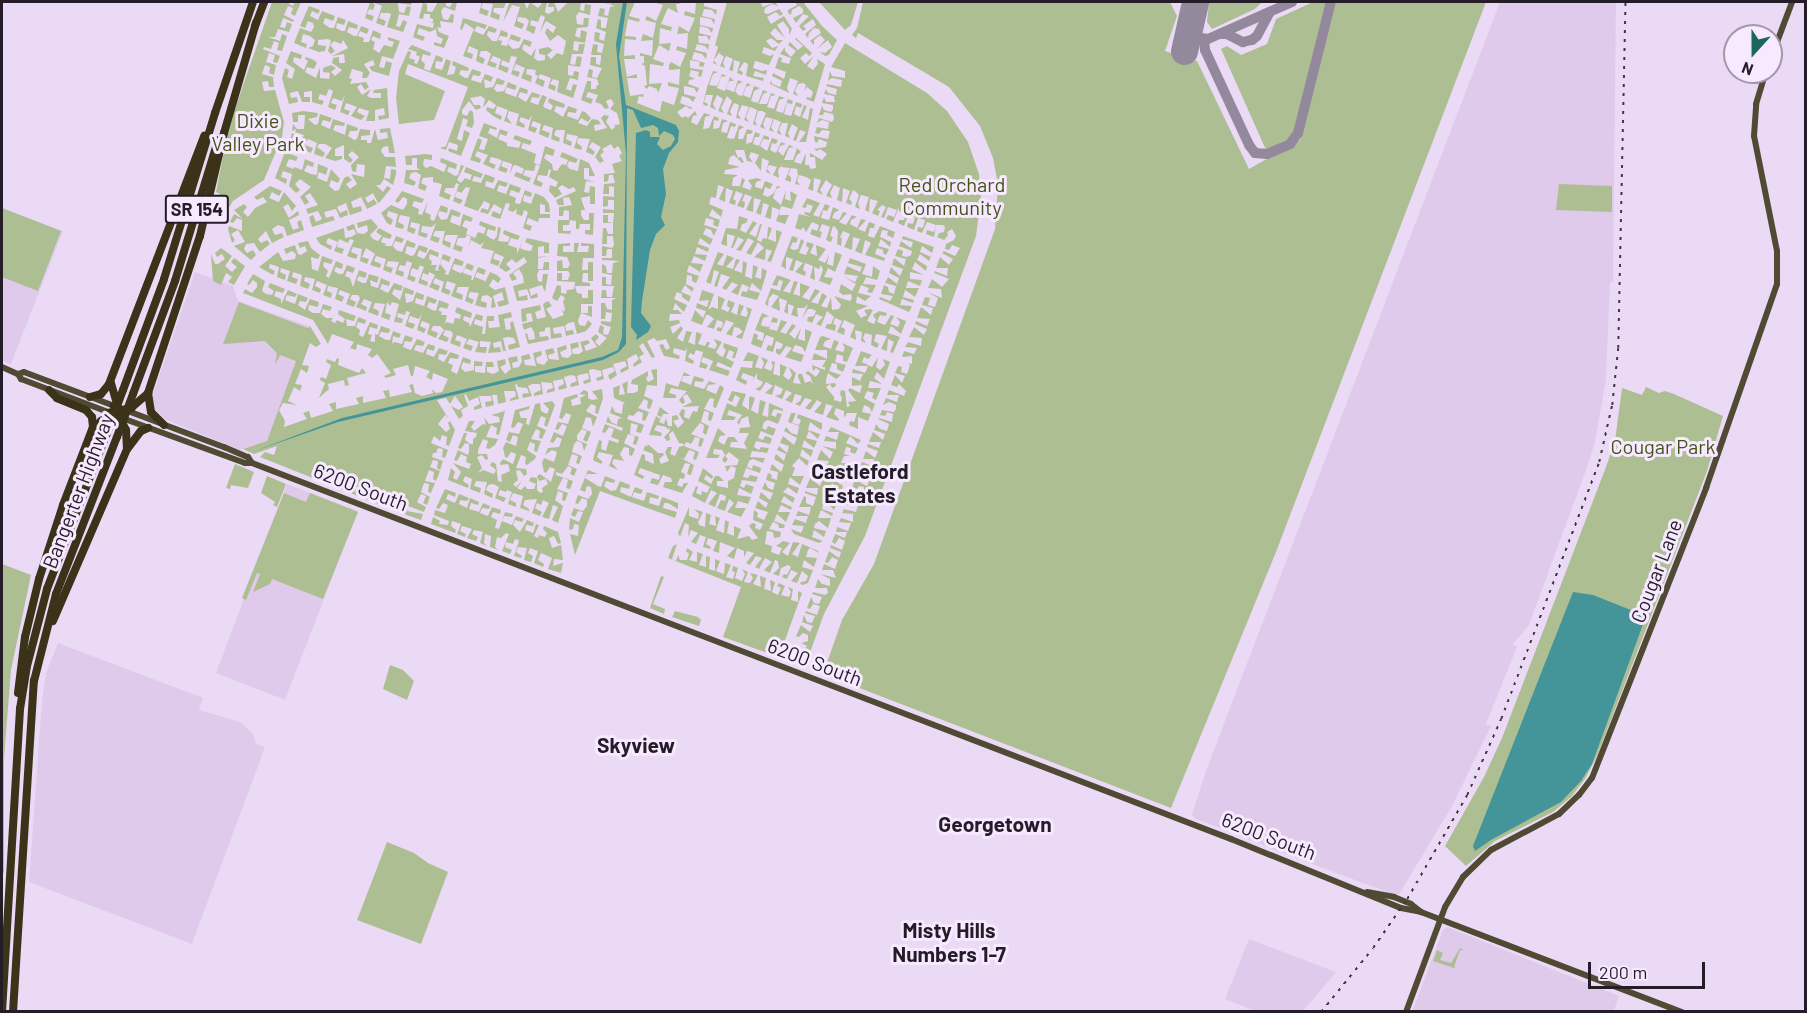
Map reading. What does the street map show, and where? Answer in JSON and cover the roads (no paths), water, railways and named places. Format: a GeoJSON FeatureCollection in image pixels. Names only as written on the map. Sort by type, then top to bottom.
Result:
{"type":"FeatureCollection","features":[{"type":"Feature","properties":{"kind":"highway","name":"Bangerter Highway"},"geometry":{"type":"LineString","coordinates":[[2,1011],[20,709],[29,652],[44,596],[164,279],[215,112],[253,2]]}},
{"type":"Feature","properties":{"kind":"highway","name":"Bangerter Highway"},"geometry":{"type":"LineString","coordinates":[[15,1011],[33,694],[39,659],[56,594],[175,281],[264,2]]}},
{"type":"Feature","properties":{"kind":"highway"},"geometry":{"type":"LineString","coordinates":[[20,709],[18,696],[20,672],[32,606],[60,514],[93,430],[101,421],[138,404],[148,393],[194,257],[224,133],[256,23]]}},
{"type":"Feature","properties":{"kind":"highway"},"geometry":{"type":"LineString","coordinates":[[90,397],[103,393],[111,378],[183,186],[215,112]]}},
{"type":"Feature","properties":{"kind":"highway"},"geometry":{"type":"LineString","coordinates":[[111,378],[112,395],[127,434],[126,452]]}},
{"type":"Feature","properties":{"kind":"highway"},"geometry":{"type":"LineString","coordinates":[[49,390],[57,398],[89,412],[93,420],[93,430]]}},
{"type":"Feature","properties":{"kind":"highway"},"geometry":{"type":"LineString","coordinates":[[148,393],[151,412],[165,425]]}},
{"type":"Feature","properties":{"kind":"highway"},"geometry":{"type":"LineString","coordinates":[[39,659],[56,611],[126,452],[141,431],[148,428]]}},
{"type":"Feature","properties":{"kind":"highway"},"geometry":{"type":"LineString","coordinates":[[2,987],[8,938]]}},
{"type":"Feature","properties":{"kind":"main road"},"geometry":{"type":"LineString","coordinates":[[1783,26],[1792,2]]}},
{"type":"Feature","properties":{"kind":"main road","name":"Cougar Lane"},"geometry":{"type":"LineString","coordinates":[[1406,1011],[1453,891],[1476,863],[1496,846],[1559,814],[1580,795],[1592,777],[1697,512],[1777,284],[1777,251],[1754,136],[1756,104],[1762,84]]}},
{"type":"Feature","properties":{"kind":"main road","name":"6200 South"},"geometry":{"type":"LineString","coordinates":[[2,367],[18,374],[21,379],[49,390],[165,425],[248,457],[252,463]]}},
{"type":"Feature","properties":{"kind":"main road","name":"6200 South"},"geometry":{"type":"LineString","coordinates":[[18,374],[24,372],[90,397],[148,428],[245,463],[252,463],[1366,892],[1401,908],[1420,912],[1682,1011]]}},
{"type":"Feature","properties":{"kind":"railway"},"geometry":{"type":"LineString","coordinates":[[1321,1012],[1373,948],[1407,899],[1467,795],[1501,719],[1599,462],[1612,405],[1618,348],[1625,2]]}},
{"type":"Feature","properties":{"kind":"district","name":"Castleford Estates"},"geometry":{"type":"Point","coordinates":[860,483]}},
{"type":"Feature","properties":{"kind":"district","name":"Skyview"},"geometry":{"type":"Point","coordinates":[636,745]}},
{"type":"Feature","properties":{"kind":"district","name":"Georgetown"},"geometry":{"type":"Point","coordinates":[995,824]}},
{"type":"Feature","properties":{"kind":"district","name":"Misty Hills Numbers 1-7"},"geometry":{"type":"Point","coordinates":[949,942]}},
{"type":"Feature","properties":{"kind":"park label","name":"Dixie Valley Park"},"geometry":{"type":"Point","coordinates":[258,132]}},
{"type":"Feature","properties":{"kind":"park label","name":"Red Orchard Community"},"geometry":{"type":"Point","coordinates":[952,196]}},
{"type":"Feature","properties":{"kind":"park label","name":"Cougar Park"},"geometry":{"type":"Point","coordinates":[1663,446]}}]}
